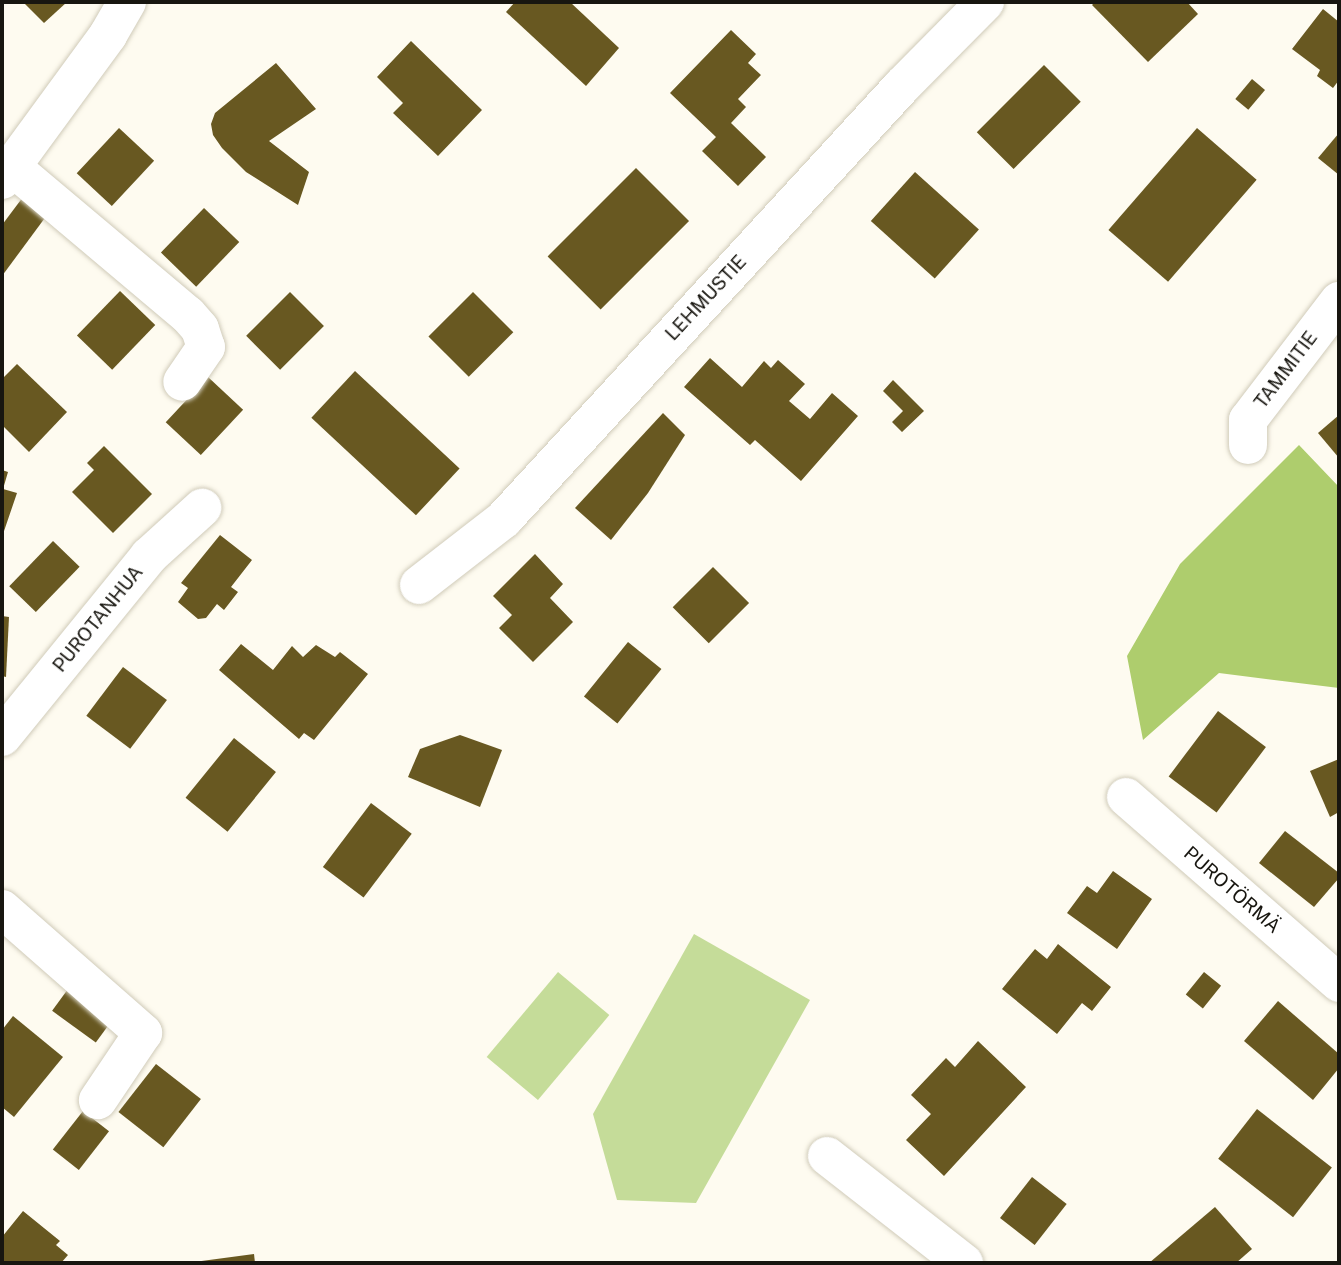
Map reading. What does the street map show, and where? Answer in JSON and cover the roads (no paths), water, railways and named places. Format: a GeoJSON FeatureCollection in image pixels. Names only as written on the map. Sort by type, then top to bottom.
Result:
{"type":"FeatureCollection","features":[{"type":"Feature","properties":{"kind":"street"},"geometry":{"type":"LineString","coordinates":[[127,2],[102,43],[7,173],[178,307],[200,329],[206,346],[182,382]]}},
{"type":"Feature","properties":{"kind":"street","name":"LEHMUSTIE"},"geometry":{"type":"LineString","coordinates":[[419,585],[504,519],[902,86],[985,2]]}},
{"type":"Feature","properties":{"kind":"street","name":"TAMMITIE"},"geometry":{"type":"LineString","coordinates":[[1248,445],[1248,420],[1339,300]]}},
{"type":"Feature","properties":{"kind":"street","name":"PUROTANHUA"},"geometry":{"type":"LineString","coordinates":[[2,737],[149,556],[202,508]]}},
{"type":"Feature","properties":{"kind":"street","name":"PUROTÖRMÄ"},"geometry":{"type":"LineString","coordinates":[[1126,797],[1339,983]]}},
{"type":"Feature","properties":{"kind":"street"},"geometry":{"type":"LineString","coordinates":[[2,909],[143,1033],[98,1100]]}},
{"type":"Feature","properties":{"kind":"street"},"geometry":{"type":"LineString","coordinates":[[827,1156],[964,1263]]}}]}
